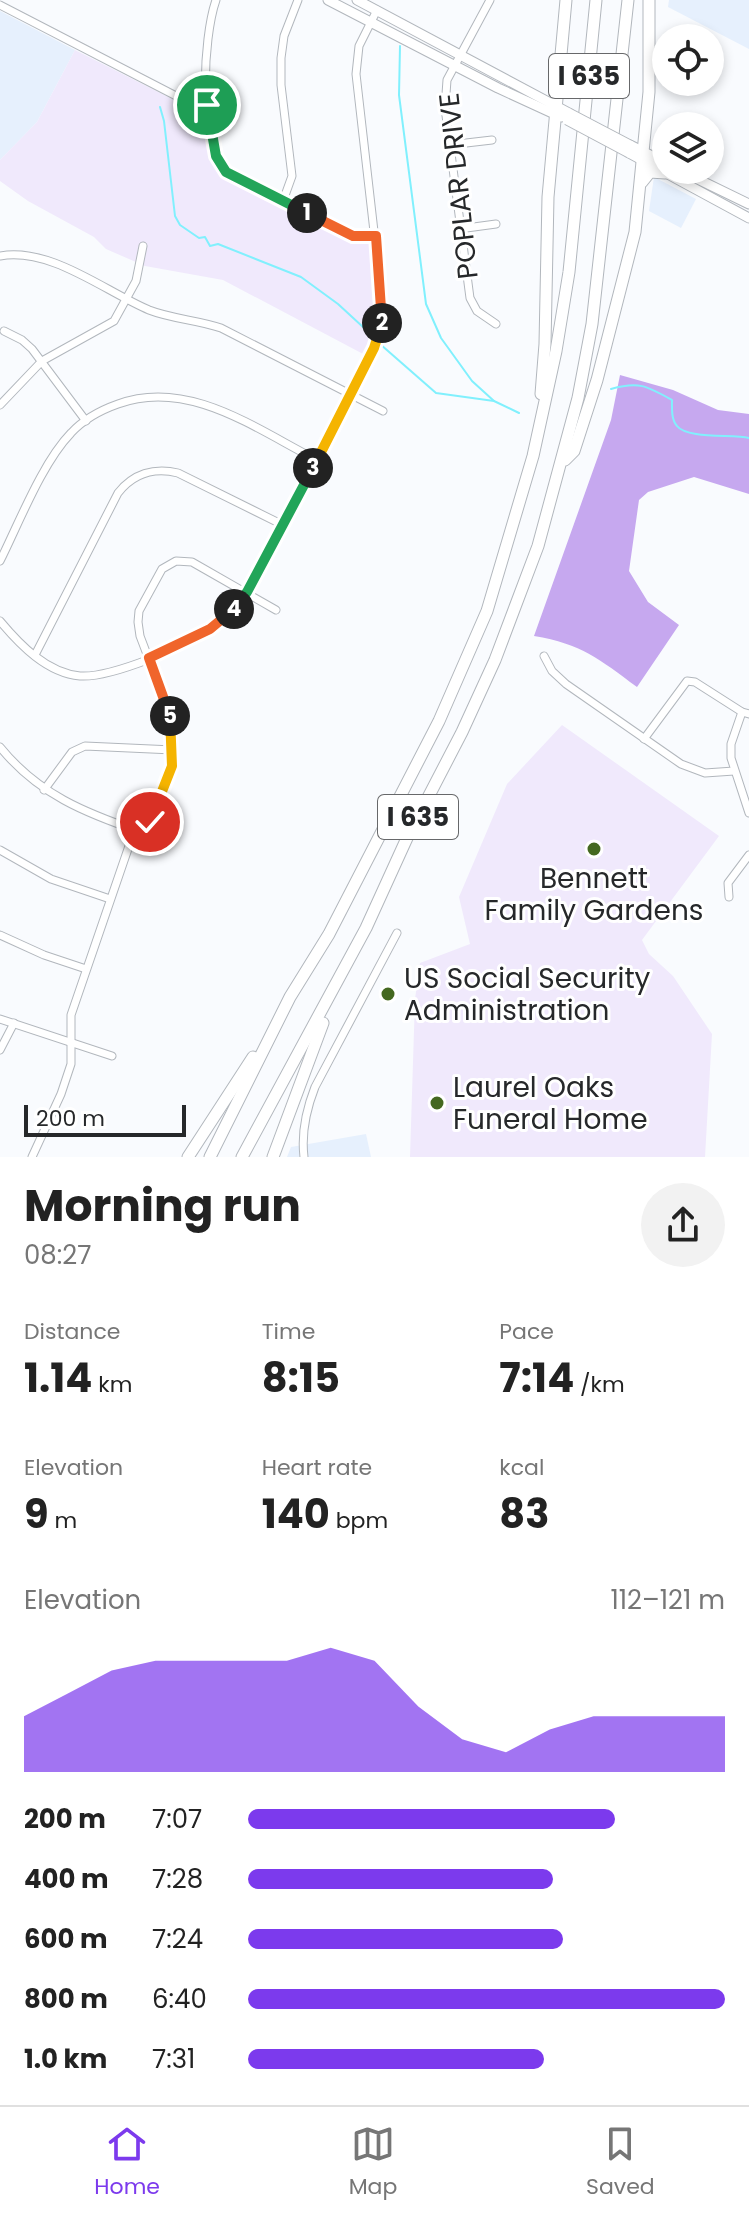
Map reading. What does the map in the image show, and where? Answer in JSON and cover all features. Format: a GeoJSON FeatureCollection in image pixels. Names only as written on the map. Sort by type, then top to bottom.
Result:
{"type":"FeatureCollection","features":[{"type":"Feature","properties":{"kind":"highway"},"geometry":{"type":"LineString","coordinates":[[516,512],[537,418],[544,367],[546,237],[566,0]]}},
{"type":"Feature","properties":{"kind":"highway","name":"I 635"},"geometry":{"type":"LineString","coordinates":[[210,1157],[290,997],[329,934],[457,683],[487,611],[542,418],[563,312],[596,0]]}},
{"type":"Feature","properties":{"kind":"highway","name":"I 635"},"geometry":{"type":"LineString","coordinates":[[242,1157],[366,928],[495,660],[529,572],[578,398],[596,297],[628,0]]}},
{"type":"Feature","properties":{"kind":"highway"},"geometry":{"type":"LineString","coordinates":[[562,463],[574,451],[605,355],[631,255],[642,183],[649,92],[649,0]]}},
{"type":"Feature","properties":{"kind":"highway"},"geometry":{"type":"LineString","coordinates":[[642,183],[652,172]]}},
{"type":"Feature","properties":{"kind":"highway"},"geometry":{"type":"LineString","coordinates":[[273,1157],[319,1032],[366,928]]}},
{"type":"Feature","properties":{"kind":"highway"},"geometry":{"type":"LineString","coordinates":[[188,1157],[290,997]]}},
{"type":"Feature","properties":{"kind":"main road"},"geometry":{"type":"LineString","coordinates":[[328,0],[453,65],[555,110]]}},
{"type":"Feature","properties":{"kind":"main road"},"geometry":{"type":"LineString","coordinates":[[357,0],[460,53],[555,110],[652,161]]}},
{"type":"Feature","properties":{"kind":"main road"},"geometry":{"type":"LineString","coordinates":[[694,184],[749,218]]}},
{"type":"Feature","properties":{"kind":"main road"},"geometry":{"type":"LineString","coordinates":[[699,184],[749,204]]}},
{"type":"Feature","properties":{"kind":"main road"},"geometry":{"type":"LineString","coordinates":[[726,206],[731,195]]}},
{"type":"Feature","properties":{"kind":"street"},"geometry":{"type":"LineString","coordinates":[[216,0],[205,53],[206,100],[212,141],[220,165],[231,175],[353,236],[376,236]]}},
{"type":"Feature","properties":{"kind":"street"},"geometry":{"type":"LineString","coordinates":[[283,201],[292,176],[281,85],[281,58],[284,36],[298,0]]}},
{"type":"Feature","properties":{"kind":"street","name":"POPLAR DRIVE"},"geometry":{"type":"LineString","coordinates":[[490,0],[453,65],[445,90],[459,229],[470,298],[477,311],[496,324]]}},
{"type":"Feature","properties":{"kind":"street"},"geometry":{"type":"LineString","coordinates":[[0,5],[180,98],[206,100]]}},
{"type":"Feature","properties":{"kind":"street"},"geometry":{"type":"LineString","coordinates":[[0,621],[15,639],[47,665],[79,676],[114,671],[210,629],[234,609],[247,592],[381,332],[383,310],[376,236],[356,74],[359,46],[377,10]]}},
{"type":"Feature","properties":{"kind":"street"},"geometry":{"type":"LineString","coordinates":[[449,145],[492,140]]}},
{"type":"Feature","properties":{"kind":"street"},"geometry":{"type":"LineString","coordinates":[[459,229],[496,224]]}},
{"type":"Feature","properties":{"kind":"street"},"geometry":{"type":"LineString","coordinates":[[0,405],[42,361],[114,321],[136,281],[143,246]]}},
{"type":"Feature","properties":{"kind":"street"},"geometry":{"type":"LineString","coordinates":[[0,256],[34,255],[153,311],[221,328],[383,411]]}},
{"type":"Feature","properties":{"kind":"street"},"geometry":{"type":"LineString","coordinates":[[4,331],[22,340],[42,361],[86,421]]}},
{"type":"Feature","properties":{"kind":"street"},"geometry":{"type":"LineString","coordinates":[[0,561],[52,458],[71,432],[105,409],[127,401],[168,396],[200,402],[317,460]]}},
{"type":"Feature","properties":{"kind":"street"},"geometry":{"type":"LineString","coordinates":[[35,655],[118,493],[125,483],[141,474],[166,470],[178,473],[283,525]]}},
{"type":"Feature","properties":{"kind":"street"},"geometry":{"type":"LineString","coordinates":[[32,1157],[61,1094],[73,1055],[71,1015],[110,899],[129,846],[150,822],[172,766],[170,715],[140,636],[139,611],[162,569],[176,561],[192,562],[276,610]]}},
{"type":"Feature","properties":{"kind":"street"},"geometry":{"type":"LineString","coordinates":[[544,656],[552,671],[566,684],[691,769],[705,773],[734,771]]}},
{"type":"Feature","properties":{"kind":"street"},"geometry":{"type":"LineString","coordinates":[[644,739],[687,681],[695,682],[745,713],[731,744],[734,771],[749,813]]}},
{"type":"Feature","properties":{"kind":"street"},"geometry":{"type":"LineString","coordinates":[[44,790],[72,752],[85,746],[173,750]]}},
{"type":"Feature","properties":{"kind":"street"},"geometry":{"type":"LineString","coordinates":[[0,747],[24,774],[44,790],[92,815],[141,832]]}},
{"type":"Feature","properties":{"kind":"street"},"geometry":{"type":"LineString","coordinates":[[0,850],[51,879],[110,899]]}},
{"type":"Feature","properties":{"kind":"street"},"geometry":{"type":"LineString","coordinates":[[729,897],[728,883],[749,855]]}},
{"type":"Feature","properties":{"kind":"street"},"geometry":{"type":"LineString","coordinates":[[304,1157],[304,1128],[315,1087],[397,933]]}},
{"type":"Feature","properties":{"kind":"street"},"geometry":{"type":"LineString","coordinates":[[0,935],[44,955],[86,969]]}},
{"type":"Feature","properties":{"kind":"street"},"geometry":{"type":"LineString","coordinates":[[0,1019],[112,1056]]}},
{"type":"Feature","properties":{"kind":"street"},"geometry":{"type":"LineString","coordinates":[[0,1050],[14,1023]]}},
{"type":"Feature","properties":{"kind":"shaded area"},"geometry":{"type":"Polygon","coordinates":[[[669,0],[749,0],[749,49],[724,36],[724,24],[701,24],[668,7],[669,0]]]}},
{"type":"Feature","properties":{"kind":"shaded area"},"geometry":{"type":"Polygon","coordinates":[[[0,11],[75,50],[37,122],[0,160],[0,11]]]}},
{"type":"Feature","properties":{"kind":"shaded area"},"geometry":{"type":"Polygon","coordinates":[[[75,50],[180,103],[202,108],[212,154],[228,177],[334,231],[350,238],[369,240],[378,301],[376,329],[365,355],[223,280],[145,266],[106,249],[94,237],[28,201],[0,181],[0,160],[37,122],[75,50]]]}},
{"type":"Feature","properties":{"kind":"shaded area"},"geometry":{"type":"Polygon","coordinates":[[[653,184],[667,184],[696,199],[681,228],[649,211],[653,184]]]}},
{"type":"Feature","properties":{"kind":"shaded area"},"geometry":{"type":"Polygon","coordinates":[[[620,375],[673,390],[718,410],[749,414],[749,494],[694,477],[648,492],[639,500],[629,571],[648,602],[679,625],[637,687],[578,648],[534,636],[611,420],[620,375]]]}},
{"type":"Feature","properties":{"kind":"shaded area"},"geometry":{"type":"Polygon","coordinates":[[[562,725],[719,836],[642,940],[649,954],[673,976],[712,1034],[705,1157],[410,1157],[415,999],[420,963],[470,944],[459,897],[507,784],[562,725]]]}},
{"type":"Feature","properties":{"kind":"shaded area"},"geometry":{"type":"Polygon","coordinates":[[[366,1134],[371,1157],[287,1157],[291,1147],[366,1134]]]}},
{"type":"Feature","properties":{"kind":"waterway"},"geometry":{"type":"LineString","coordinates":[[400,46],[399,95],[426,304],[441,338],[472,381],[494,401],[519,413]]}},
{"type":"Feature","properties":{"kind":"waterway"},"geometry":{"type":"LineString","coordinates":[[160,107],[175,216],[180,225],[199,238],[205,237],[210,246],[218,244],[301,277],[338,304],[376,339]]}},
{"type":"Feature","properties":{"kind":"waterway"},"geometry":{"type":"LineString","coordinates":[[380,344],[436,393],[494,401]]}},
{"type":"Feature","properties":{"kind":"waterway"},"geometry":{"type":"LineString","coordinates":[[611,389],[629,385],[656,391],[672,400],[672,413],[677,426],[690,433],[749,438]]}},
{"type":"Feature","properties":{"kind":"place","name":"Bennett Family Gardens"},"geometry":{"type":"Point","coordinates":[594,849]}},
{"type":"Feature","properties":{"kind":"place","name":"US Social Security Administration"},"geometry":{"type":"Point","coordinates":[388,994]}},
{"type":"Feature","properties":{"kind":"place","name":"Laurel Oaks Funeral Home"},"geometry":{"type":"Point","coordinates":[437,1103]}},
{"type":"Feature","properties":{"kind":"route"},"geometry":{"type":"LineString","coordinates":[[150,822],[168,779],[173,750],[170,715],[149,658],[210,629],[234,609],[247,592],[374,348],[383,318],[376,236],[353,236],[226,172],[216,156],[207,105]]}}]}
